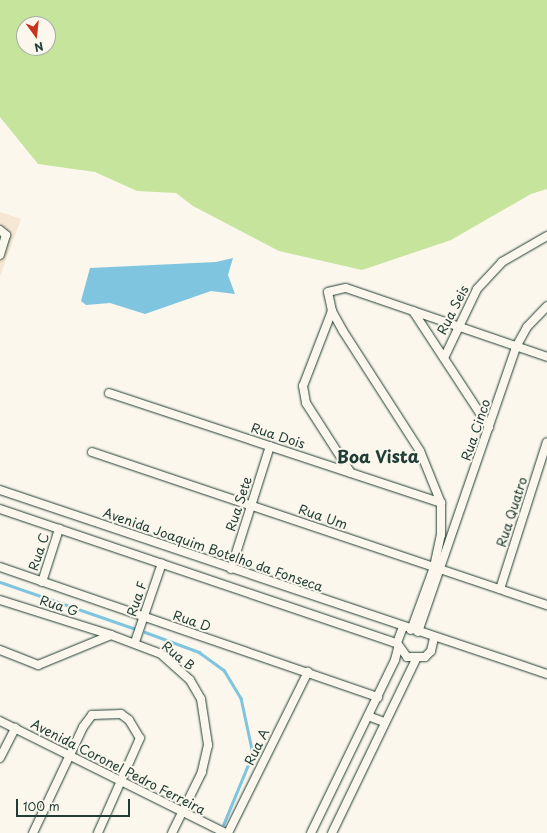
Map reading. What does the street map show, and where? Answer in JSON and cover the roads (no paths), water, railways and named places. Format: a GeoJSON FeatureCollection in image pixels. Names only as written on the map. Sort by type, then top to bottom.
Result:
{"type":"FeatureCollection","features":[{"type":"Feature","properties":{"kind":"street"},"geometry":{"type":"LineString","coordinates":[[0,230],[6,236],[0,255]]}},
{"type":"Feature","properties":{"kind":"street","name":"Rua Seis"},"geometry":{"type":"LineString","coordinates":[[444,358],[457,326],[477,289],[488,275],[512,255],[547,236]]}},
{"type":"Feature","properties":{"kind":"street"},"geometry":{"type":"LineString","coordinates":[[312,833],[378,697],[397,645],[411,630],[437,568],[441,535],[441,502],[420,451],[332,311],[328,292],[346,288],[547,357]]}},
{"type":"Feature","properties":{"kind":"street","name":"Rua Cinco"},"geometry":{"type":"LineString","coordinates":[[437,568],[489,427],[516,347],[527,327],[547,306]]}},
{"type":"Feature","properties":{"kind":"street"},"geometry":{"type":"LineString","coordinates":[[332,311],[303,386],[306,403],[351,473]]}},
{"type":"Feature","properties":{"kind":"street"},"geometry":{"type":"LineString","coordinates":[[414,311],[489,427]]}},
{"type":"Feature","properties":{"kind":"street","name":"Rua Dois"},"geometry":{"type":"LineString","coordinates":[[109,393],[441,502]]}},
{"type":"Feature","properties":{"kind":"street","name":"Rua Quatro"},"geometry":{"type":"LineString","coordinates":[[500,589],[547,442]]}},
{"type":"Feature","properties":{"kind":"street","name":"Rua Sete"},"geometry":{"type":"LineString","coordinates":[[231,569],[270,446]]}},
{"type":"Feature","properties":{"kind":"street","name":"Rua Um"},"geometry":{"type":"LineString","coordinates":[[92,452],[547,605]]}},
{"type":"Feature","properties":{"kind":"street","name":"Avenida Joaquim Botelho da Fonseca"},"geometry":{"type":"LineString","coordinates":[[0,490],[434,638],[547,674]]}},
{"type":"Feature","properties":{"kind":"street"},"geometry":{"type":"LineString","coordinates":[[0,509],[162,563],[397,645],[407,657],[416,659]]}},
{"type":"Feature","properties":{"kind":"street","name":"Rua C"},"geometry":{"type":"LineString","coordinates":[[42,582],[59,529]]}},
{"type":"Feature","properties":{"kind":"street","name":"Rua F"},"geometry":{"type":"LineString","coordinates":[[135,642],[162,563]]}},
{"type":"Feature","properties":{"kind":"street","name":"Rua D"},"geometry":{"type":"LineString","coordinates":[[0,567],[143,618],[308,672],[378,697]]}},
{"type":"Feature","properties":{"kind":"street","name":"Rua G"},"geometry":{"type":"LineString","coordinates":[[0,600],[111,635]]}},
{"type":"Feature","properties":{"kind":"street"},"geometry":{"type":"LineString","coordinates":[[0,650],[38,665],[111,635]]}},
{"type":"Feature","properties":{"kind":"street","name":"Rua B"},"geometry":{"type":"LineString","coordinates":[[111,635],[135,642],[170,662],[190,680],[201,699],[208,745],[202,772],[172,833]]}},
{"type":"Feature","properties":{"kind":"street"},"geometry":{"type":"LineString","coordinates":[[332,833],[384,722],[416,659],[431,650],[434,638]]}},
{"type":"Feature","properties":{"kind":"street","name":"Rua A"},"geometry":{"type":"LineString","coordinates":[[227,833],[308,672]]}},
{"type":"Feature","properties":{"kind":"street"},"geometry":{"type":"LineString","coordinates":[[33,833],[70,755],[92,716],[121,714],[129,720],[140,738],[123,780],[98,833]]}},
{"type":"Feature","properties":{"kind":"street"},"geometry":{"type":"LineString","coordinates":[[368,716],[384,722]]}},
{"type":"Feature","properties":{"kind":"street","name":"Avenida Coronel Pedro Ferreira"},"geometry":{"type":"LineString","coordinates":[[0,721],[123,780],[181,813],[227,833]]}},
{"type":"Feature","properties":{"kind":"street"},"geometry":{"type":"LineString","coordinates":[[0,758],[15,728]]}},
{"type":"Feature","properties":{"kind":"water"},"geometry":{"type":"Polygon","coordinates":[[[233,258],[228,275],[235,294],[211,291],[145,314],[110,303],[86,305],[81,301],[90,268],[216,262],[233,258]]]}},
{"type":"Feature","properties":{"kind":"waterway"},"geometry":{"type":"LineString","coordinates":[[0,582],[133,628]]}},
{"type":"Feature","properties":{"kind":"waterway"},"geometry":{"type":"LineString","coordinates":[[145,632],[199,652],[224,670],[241,698],[253,754],[224,824]]}},
{"type":"Feature","properties":{"kind":"district","name":"Boa Vista"},"geometry":{"type":"Point","coordinates":[378,457]}}]}
